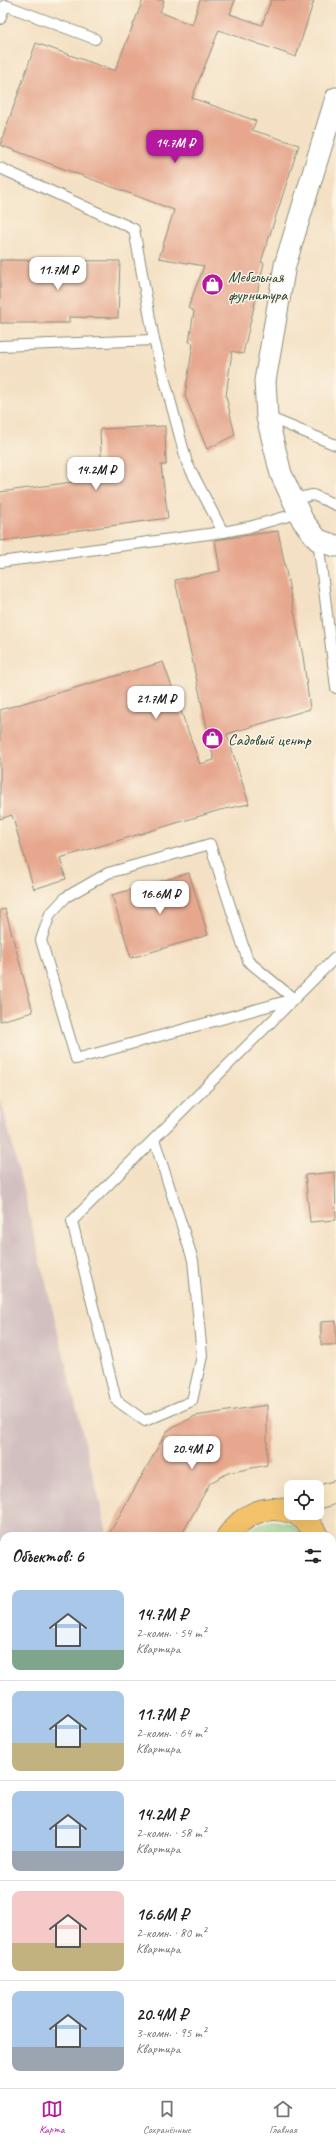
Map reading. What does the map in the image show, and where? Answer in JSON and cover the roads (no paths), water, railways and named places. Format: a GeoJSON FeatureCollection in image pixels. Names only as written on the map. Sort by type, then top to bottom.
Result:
{"type":"FeatureCollection","features":[{"type":"Feature","properties":{"kind":"highway"},"geometry":{"type":"LineString","coordinates":[[232,1532],[245,1517],[266,1510],[284,1509]]}},
{"type":"Feature","properties":{"kind":"highway"},"geometry":{"type":"LineString","coordinates":[[306,1520],[315,1532]]}},
{"type":"Feature","properties":{"kind":"main road"},"geometry":{"type":"LineString","coordinates":[[324,1496],[336,1492]]}},
{"type":"Feature","properties":{"kind":"main road"},"geometry":{"type":"LineString","coordinates":[[266,1510],[284,1506]]}},
{"type":"Feature","properties":{"kind":"street"},"geometry":{"type":"LineString","coordinates":[[327,543],[296,506],[281,474],[267,417],[265,381],[285,265],[336,98]]}},
{"type":"Feature","properties":{"kind":"lane"},"geometry":{"type":"LineString","coordinates":[[0,19],[5,5],[95,39]]}},
{"type":"Feature","properties":{"kind":"lane"},"geometry":{"type":"LineString","coordinates":[[0,168],[134,229],[154,340],[188,463],[223,532]]}},
{"type":"Feature","properties":{"kind":"lane"},"geometry":{"type":"LineString","coordinates":[[0,346],[154,340]]}},
{"type":"Feature","properties":{"kind":"lane"},"geometry":{"type":"LineString","coordinates":[[267,417],[336,445]]}},
{"type":"Feature","properties":{"kind":"lane"},"geometry":{"type":"LineString","coordinates":[[0,562],[223,532],[249,527],[296,506],[313,495],[336,505]]}},
{"type":"Feature","properties":{"kind":"lane"},"geometry":{"type":"LineString","coordinates":[[327,543],[336,688]]}},
{"type":"Feature","properties":{"kind":"lane"},"geometry":{"type":"LineString","coordinates":[[210,844],[248,961],[294,999],[76,1059],[41,940],[50,914],[66,897],[108,873],[210,844]]}},
{"type":"Feature","properties":{"kind":"lane"},"geometry":{"type":"LineString","coordinates":[[154,1139],[193,1260],[202,1356],[192,1401],[145,1421],[116,1400],[72,1221],[154,1139],[294,999],[336,958]]}},
{"type":"Feature","properties":{"kind":"place","name":"Мебельная фурнитура"},"geometry":{"type":"Point","coordinates":[213,285]}},
{"type":"Feature","properties":{"kind":"place","name":"Садовый центр"},"geometry":{"type":"Point","coordinates":[212,739]}}]}
